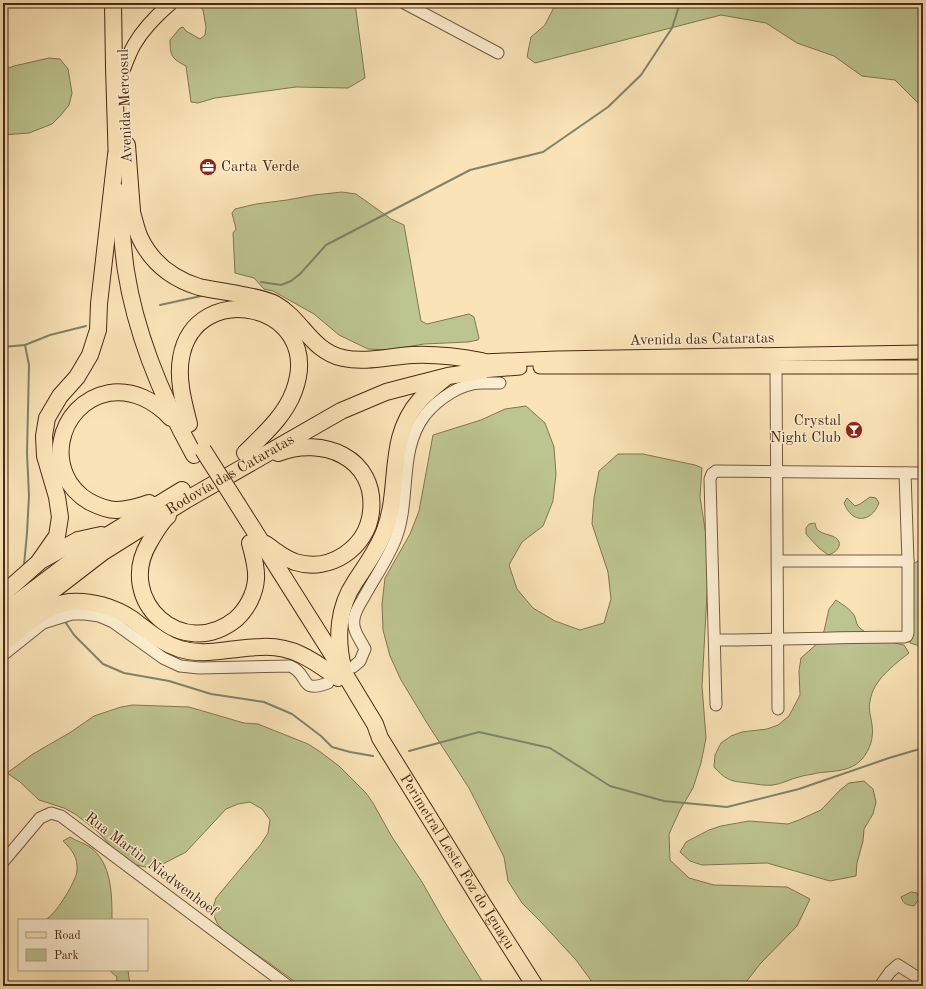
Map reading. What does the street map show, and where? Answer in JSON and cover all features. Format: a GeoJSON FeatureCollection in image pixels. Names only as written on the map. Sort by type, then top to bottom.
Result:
{"type":"FeatureCollection","features":[{"type":"Feature","properties":{"kind":"highway","name":"Avenida Mercosul"},"geometry":{"type":"LineString","coordinates":[[113,3],[116,155]]}},
{"type":"Feature","properties":{"kind":"highway","name":"Avenida Mercosul"},"geometry":{"type":"LineString","coordinates":[[122,3],[124,116],[132,209]]}},
{"type":"Feature","properties":{"kind":"highway"},"geometry":{"type":"LineString","coordinates":[[116,155],[126,271],[130,292],[141,332],[166,401],[185,427]]}},
{"type":"Feature","properties":{"kind":"highway"},"geometry":{"type":"LineString","coordinates":[[38,563],[56,536],[60,517],[57,497],[45,456],[44,436],[47,418],[60,396],[77,377],[90,355],[98,330],[99,304],[116,155]]}},
{"type":"Feature","properties":{"kind":"highway"},"geometry":{"type":"LineString","coordinates":[[132,209],[136,269],[145,309],[166,375],[176,397],[185,427]]}},
{"type":"Feature","properties":{"kind":"highway"},"geometry":{"type":"LineString","coordinates":[[132,209],[139,237],[148,253],[168,273],[200,287],[266,300],[277,305],[289,315],[316,344],[333,356],[363,359],[414,355],[459,357],[482,366]]}},
{"type":"Feature","properties":{"kind":"highway"},"geometry":{"type":"LineString","coordinates":[[185,427],[180,376],[181,356],[189,337],[194,330],[205,320],[220,312],[243,309],[266,314],[284,328],[293,340],[298,354],[298,377],[286,406],[243,461]]}},
{"type":"Feature","properties":{"kind":"highway","name":"Rodovía das Cataratas"},"geometry":{"type":"LineString","coordinates":[[3,629],[103,552],[186,500],[322,410],[370,388],[413,375],[447,366],[482,366]]}},
{"type":"Feature","properties":{"kind":"highway","name":"Rodovía das Cataratas"},"geometry":{"type":"LineString","coordinates":[[3,613],[47,578],[95,543],[169,497],[341,411],[386,392],[482,366]]}},
{"type":"Feature","properties":{"kind":"highway"},"geometry":{"type":"LineString","coordinates":[[341,676],[339,643],[341,616],[350,591],[375,551],[388,521],[392,502],[397,448],[401,433],[411,412],[421,399],[448,376]]}},
{"type":"Feature","properties":{"kind":"highway"},"geometry":{"type":"LineString","coordinates":[[169,497],[130,509],[108,509],[94,504],[81,496],[67,479],[62,464],[60,450],[61,442],[65,427],[78,409],[91,400],[113,393],[136,394],[149,401],[185,427]]}},
{"type":"Feature","properties":{"kind":"highway","name":"Perimetral Leste Foz do Iguaçu"},"geometry":{"type":"LineString","coordinates":[[185,427],[199,453],[254,541],[341,676],[375,724],[380,738],[535,986]]}},
{"type":"Feature","properties":{"kind":"highway"},"geometry":{"type":"LineString","coordinates":[[243,461],[302,447],[325,448],[338,452],[351,460],[365,477],[370,490],[371,512],[365,533],[351,550],[332,561],[311,564],[296,562],[254,541]]}},
{"type":"Feature","properties":{"kind":"highway"},"geometry":{"type":"LineString","coordinates":[[186,500],[164,520],[146,547],[140,563],[139,579],[143,595],[150,610],[165,624],[184,632],[201,633],[224,627],[238,617],[252,596],[256,580],[254,541]]}},
{"type":"Feature","properties":{"kind":"highway"},"geometry":{"type":"LineString","coordinates":[[3,594],[38,563],[78,540],[110,533]]}},
{"type":"Feature","properties":{"kind":"highway"},"geometry":{"type":"LineString","coordinates":[[3,643],[46,610],[69,602],[89,602],[108,607],[124,614],[163,642],[181,649],[204,653],[263,646],[279,648],[303,655],[341,676]]}},
{"type":"Feature","properties":{"kind":"main road"},"geometry":{"type":"LineString","coordinates":[[124,68],[137,40],[158,14],[171,3]]}},
{"type":"Feature","properties":{"kind":"main road","name":"Avenida das Cataratas"},"geometry":{"type":"LineString","coordinates":[[482,366],[557,358],[923,352]]}},
{"type":"Feature","properties":{"kind":"main road","name":"Avenida das Cataratas"},"geometry":{"type":"LineString","coordinates":[[482,366],[776,368],[923,367]]}},
{"type":"Feature","properties":{"kind":"street"},"geometry":{"type":"LineString","coordinates":[[404,3],[498,52]]}},
{"type":"Feature","properties":{"kind":"street"},"geometry":{"type":"LineString","coordinates":[[776,368],[778,709]]}},
{"type":"Feature","properties":{"kind":"street"},"geometry":{"type":"LineString","coordinates":[[3,655],[43,623],[72,614],[85,614],[98,616],[112,622],[163,658],[180,666],[199,668],[290,666],[298,671],[306,683],[317,687],[341,676],[360,662],[365,649],[353,628],[355,614],[387,558],[396,537],[401,518],[410,448],[420,424],[426,415],[441,400],[455,391],[482,383],[500,383]]}},
{"type":"Feature","properties":{"kind":"street"},"geometry":{"type":"LineString","coordinates":[[716,705],[710,479],[712,474],[716,471],[923,473]]}},
{"type":"Feature","properties":{"kind":"street"},"geometry":{"type":"LineString","coordinates":[[715,640],[778,640],[907,636],[908,561],[905,473]]}},
{"type":"Feature","properties":{"kind":"street"},"geometry":{"type":"LineString","coordinates":[[778,561],[908,561]]}},
{"type":"Feature","properties":{"kind":"street","name":"Rua Martin Niedwenhoef"},"geometry":{"type":"LineString","coordinates":[[3,862],[40,818],[51,813],[61,816],[277,983],[288,986]]}},
{"type":"Feature","properties":{"kind":"street"},"geometry":{"type":"LineString","coordinates":[[880,986],[890,972],[898,965],[923,981]]}},
{"type":"Feature","properties":{"kind":"green space"},"geometry":{"type":"Polygon","coordinates":[[[197,3],[355,3],[365,78],[348,88],[296,87],[215,98],[198,103],[191,102],[186,66],[175,59],[171,53],[170,40],[180,28],[183,27],[186,31],[200,39],[205,35],[206,27],[203,10],[197,3]]]}},
{"type":"Feature","properties":{"kind":"green space"},"geometry":{"type":"Polygon","coordinates":[[[556,3],[923,3],[923,108],[895,80],[862,76],[834,56],[797,43],[766,23],[721,15],[535,63],[527,57],[531,37],[545,25],[556,3]]]}},
{"type":"Feature","properties":{"kind":"green space"},"geometry":{"type":"Polygon","coordinates":[[[49,58],[60,59],[68,69],[72,93],[69,105],[52,124],[29,133],[3,135],[3,70],[49,58]]]}},
{"type":"Feature","properties":{"kind":"green space"},"geometry":{"type":"Polygon","coordinates":[[[342,192],[356,194],[391,219],[404,225],[421,321],[427,324],[469,314],[474,317],[479,338],[478,340],[468,342],[424,344],[388,350],[368,349],[339,335],[314,314],[273,291],[264,289],[254,278],[235,273],[233,233],[236,229],[232,213],[235,209],[256,204],[342,192]]]}},
{"type":"Feature","properties":{"kind":"green space"},"geometry":{"type":"Polygon","coordinates":[[[526,406],[545,423],[554,447],[556,474],[553,501],[543,526],[522,542],[509,565],[517,589],[533,608],[555,621],[580,630],[604,623],[611,599],[608,572],[592,524],[594,498],[599,471],[618,454],[643,454],[695,465],[702,468],[700,497],[708,548],[702,686],[706,738],[701,763],[693,788],[680,810],[669,834],[670,860],[689,878],[714,885],[787,887],[810,899],[797,926],[760,964],[743,986],[595,986],[576,960],[522,903],[508,881],[504,857],[469,788],[401,680],[390,656],[383,630],[382,604],[385,578],[410,534],[419,511],[433,435],[481,420],[505,409],[526,406]]]}},
{"type":"Feature","properties":{"kind":"green space"},"geometry":{"type":"Polygon","coordinates":[[[870,497],[876,498],[879,503],[876,510],[867,517],[856,518],[847,510],[844,503],[847,498],[855,506],[870,497]]]}},
{"type":"Feature","properties":{"kind":"green space"},"geometry":{"type":"Polygon","coordinates":[[[815,523],[819,531],[836,538],[838,541],[838,549],[832,554],[828,555],[806,534],[806,528],[809,524],[815,523]]]}},
{"type":"Feature","properties":{"kind":"green space"},"geometry":{"type":"Polygon","coordinates":[[[918,561],[923,561],[923,647],[910,643],[913,564],[918,561]]]}},
{"type":"Feature","properties":{"kind":"green space"},"geometry":{"type":"Polygon","coordinates":[[[836,600],[847,607],[855,617],[858,626],[865,632],[881,640],[904,645],[909,653],[885,674],[875,686],[872,693],[869,707],[872,734],[871,743],[867,752],[858,763],[847,769],[817,773],[776,784],[764,785],[733,781],[726,778],[714,767],[715,755],[721,743],[731,736],[742,732],[767,729],[778,725],[789,716],[800,695],[799,671],[801,658],[819,642],[824,631],[829,609],[836,600]]]}},
{"type":"Feature","properties":{"kind":"green space"},"geometry":{"type":"Polygon","coordinates":[[[133,705],[189,707],[244,723],[258,724],[308,744],[339,766],[366,793],[373,803],[392,837],[422,882],[443,919],[485,986],[301,986],[226,934],[217,923],[212,911],[216,898],[261,844],[268,833],[270,820],[262,809],[250,802],[238,804],[226,809],[186,852],[159,866],[145,867],[133,864],[114,849],[96,830],[75,814],[64,808],[39,800],[20,782],[7,773],[33,754],[71,732],[94,716],[121,707],[133,705]]]}},
{"type":"Feature","properties":{"kind":"green space"},"geometry":{"type":"Polygon","coordinates":[[[864,781],[873,789],[876,802],[873,814],[864,829],[856,876],[830,881],[767,863],[702,865],[690,861],[680,852],[686,842],[709,830],[721,826],[749,821],[788,824],[799,820],[821,810],[840,790],[849,783],[864,781]]]}},
{"type":"Feature","properties":{"kind":"green space"},"geometry":{"type":"Polygon","coordinates":[[[70,837],[90,847],[103,862],[107,871],[111,890],[112,919],[46,919],[52,915],[61,903],[76,876],[77,866],[72,851],[63,841],[70,837]]]}},
{"type":"Feature","properties":{"kind":"green space"},"geometry":{"type":"Polygon","coordinates":[[[911,892],[917,893],[919,899],[914,906],[906,904],[901,897],[911,892]]]}},
{"type":"Feature","properties":{"kind":"green space"},"geometry":{"type":"Polygon","coordinates":[[[110,971],[128,971],[130,986],[116,986],[117,977],[110,971]]]}},
{"type":"Feature","properties":{"kind":"waterway"},"geometry":{"type":"LineString","coordinates":[[261,282],[281,285],[291,281],[300,274],[326,245],[470,170],[543,152],[608,107],[641,75],[672,28],[680,3]]}},
{"type":"Feature","properties":{"kind":"waterway"},"geometry":{"type":"LineString","coordinates":[[160,305],[201,296]]}},
{"type":"Feature","properties":{"kind":"waterway"},"geometry":{"type":"LineString","coordinates":[[3,347],[25,345],[50,335],[86,326]]}},
{"type":"Feature","properties":{"kind":"waterway"},"geometry":{"type":"LineString","coordinates":[[24,565],[29,496],[27,453],[29,365],[25,345]]}},
{"type":"Feature","properties":{"kind":"waterway"},"geometry":{"type":"LineString","coordinates":[[64,620],[74,635],[103,664],[124,673],[169,681],[211,694],[264,702],[292,714],[321,736],[332,747],[373,756]]}},
{"type":"Feature","properties":{"kind":"waterway"},"geometry":{"type":"LineString","coordinates":[[409,751],[479,732],[550,748],[610,786],[664,801],[727,807],[799,789],[923,748]]}},
{"type":"Feature","properties":{"kind":"place","name":"Carta Verde"},"geometry":{"type":"Point","coordinates":[208,167]}},
{"type":"Feature","properties":{"kind":"place","name":"Crystal Night Club"},"geometry":{"type":"Point","coordinates":[854,430]}}]}
